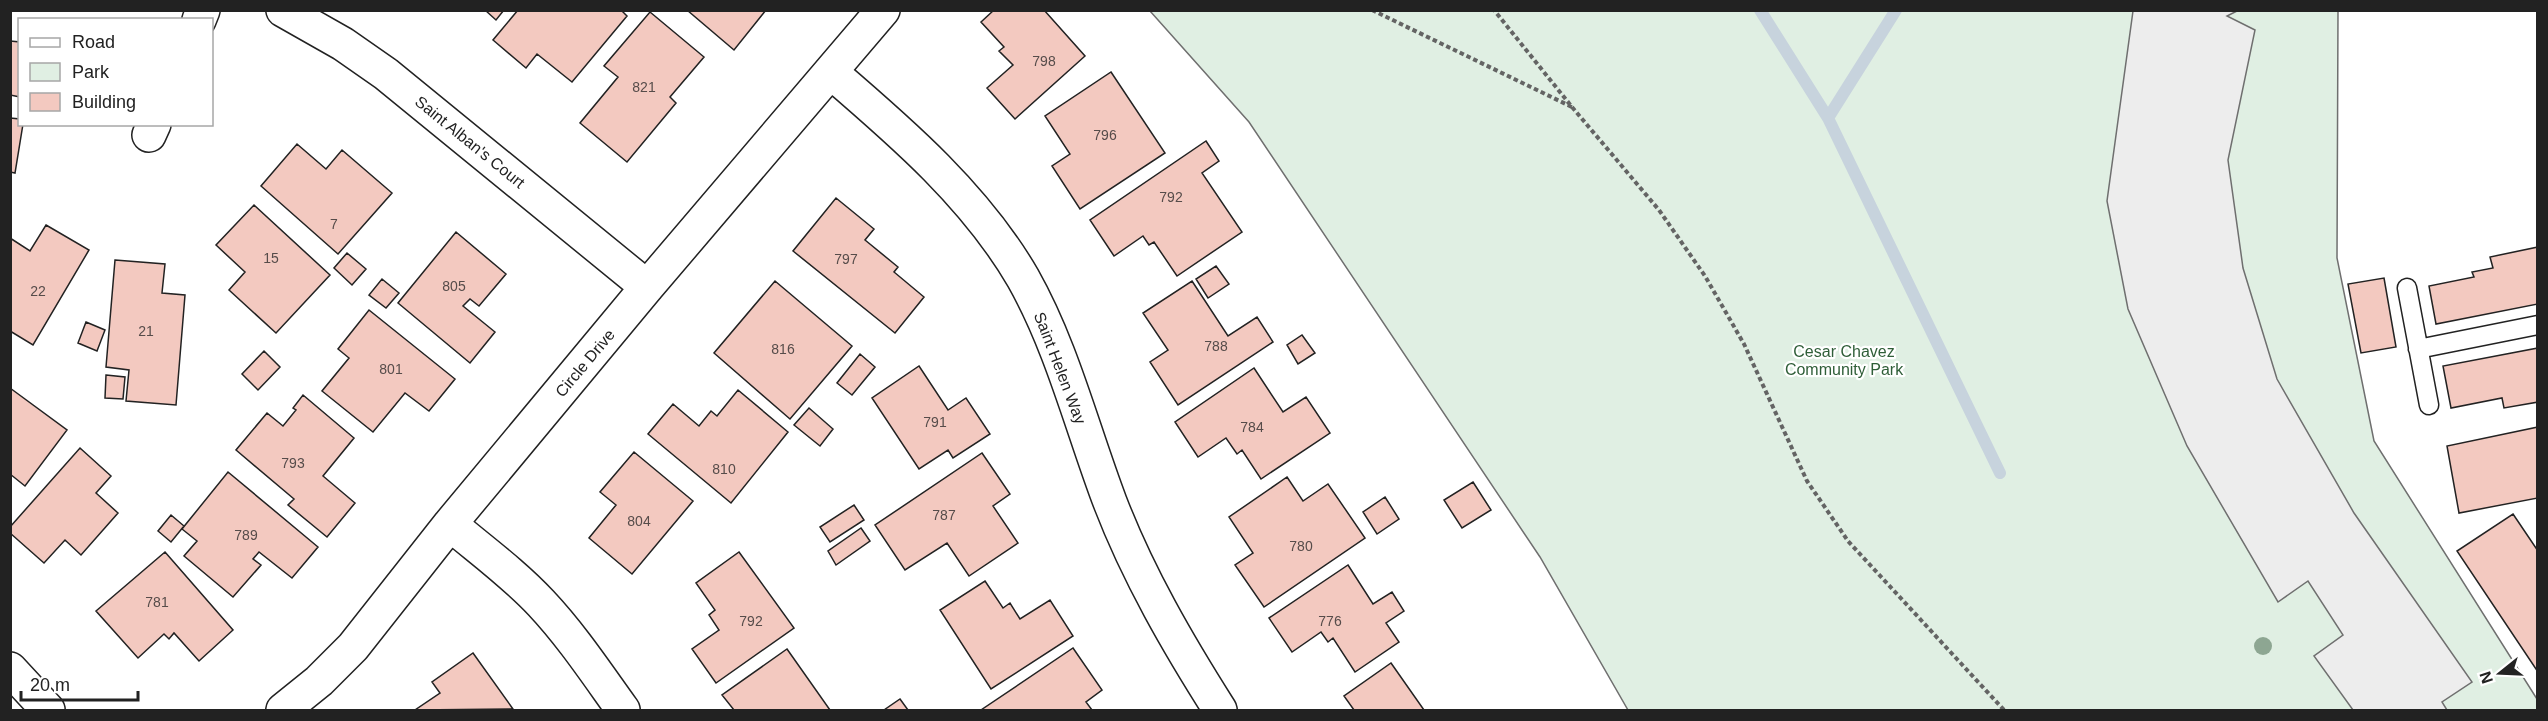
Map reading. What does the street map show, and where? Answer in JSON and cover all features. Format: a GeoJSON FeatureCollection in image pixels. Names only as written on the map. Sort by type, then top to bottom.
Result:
{"type":"FeatureCollection","features":[{"type":"Feature","properties":{"kind":"street","name":"Saint Alban's Court"},"geometry":{"type":"LineString","coordinates":[[283,10],[343,44],[386,74],[648,287]]}},
{"type":"Feature","properties":{"kind":"street","name":"Circle Drive"},"geometry":{"type":"LineString","coordinates":[[284,711],[319,681],[353,647],[450,524],[883,10]]}},
{"type":"Feature","properties":{"kind":"street","name":"Saint Helen Way"},"geometry":{"type":"LineString","coordinates":[[832,73],[874,109],[946,178],[980,216],[1022,278],[1047,329],[1111,505],[1137,562],[1162,612],[1220,711]]}},
{"type":"Feature","properties":{"kind":"street"},"geometry":{"type":"LineString","coordinates":[[450,524],[526,587],[543,605],[585,656],[623,711]]}},
{"type":"Feature","properties":{"kind":"street"},"geometry":{"type":"LineString","coordinates":[[10,669],[48,711]]}},
{"type":"Feature","properties":{"kind":"lane"},"geometry":{"type":"LineString","coordinates":[[2407,288],[2429,405]]}},
{"type":"Feature","properties":{"kind":"lane"},"geometry":{"type":"LineString","coordinates":[[2418,349],[2538,325]]}},
{"type":"Feature","properties":{"kind":"path"},"geometry":{"type":"LineString","coordinates":[[1372,10],[1572,107]]}},
{"type":"Feature","properties":{"kind":"path"},"geometry":{"type":"LineString","coordinates":[[1494,10],[1659,210],[1705,276],[1744,344],[1807,481],[1848,541],[2004,711]]}},
{"type":"Feature","properties":{"kind":"green space","name":"Cesar Chavez Community Park"},"geometry":{"type":"Polygon","coordinates":[[[1150,11],[2338,11],[2337,258],[2374,441],[2537,699],[2537,710],[1628,710],[1540,557],[1249,122],[1150,11]]]}},
{"type":"Feature","properties":{"kind":"shaded area"},"geometry":{"type":"Polygon","coordinates":[[[2133,11],[2237,11],[2227,16],[2255,30],[2228,160],[2243,268],[2277,379],[2354,513],[2472,682],[2442,702],[2447,710],[2353,710],[2314,656],[2343,635],[2308,581],[2278,602],[2187,446],[2128,309],[2107,201],[2133,11]]]}},
{"type":"Feature","properties":{"kind":"building"},"geometry":{"type":"Polygon","coordinates":[[[485,10],[504,10],[496,20],[485,10]]]}},
{"type":"Feature","properties":{"kind":"building"},"geometry":{"type":"Polygon","coordinates":[[[518,10],[621,10],[627,16],[572,82],[537,54],[526,68],[493,40],[518,10]]]}},
{"type":"Feature","properties":{"kind":"building"},"geometry":{"type":"Polygon","coordinates":[[[687,10],[766,10],[734,50],[687,10]]]}},
{"type":"Feature","properties":{"kind":"building"},"geometry":{"type":"Polygon","coordinates":[[[994,10],[1044,10],[1085,56],[1015,119],[987,88],[1013,65],[999,51],[1004,47],[981,22],[994,10]]]}},
{"type":"Feature","properties":{"kind":"building"},"geometry":{"type":"Polygon","coordinates":[[[650,12],[704,57],[670,97],[676,103],[627,162],[580,123],[618,77],[604,66],[650,12]]]}},
{"type":"Feature","properties":{"kind":"building"},"geometry":{"type":"Polygon","coordinates":[[[10,41],[18,42],[18,97],[10,95],[10,41]]]}},
{"type":"Feature","properties":{"kind":"building"},"geometry":{"type":"Polygon","coordinates":[[[1111,72],[1165,153],[1080,209],[1052,166],[1070,154],[1045,116],[1111,72]]]}},
{"type":"Feature","properties":{"kind":"building"},"geometry":{"type":"Polygon","coordinates":[[[10,118],[18,119],[18,126],[23,126],[15,173],[10,172],[10,118]]]}},
{"type":"Feature","properties":{"kind":"building"},"geometry":{"type":"Polygon","coordinates":[[[1206,141],[1219,161],[1202,173],[1242,232],[1177,276],[1154,242],[1149,245],[1143,236],[1114,256],[1090,220],[1206,141]]]}},
{"type":"Feature","properties":{"kind":"building"},"geometry":{"type":"Polygon","coordinates":[[[297,144],[326,169],[342,150],[392,193],[338,254],[261,186],[297,144]]]}},
{"type":"Feature","properties":{"kind":"building"},"geometry":{"type":"Polygon","coordinates":[[[836,198],[874,229],[865,240],[898,267],[894,272],[924,297],[895,333],[793,251],[836,198]]]}},
{"type":"Feature","properties":{"kind":"building"},"geometry":{"type":"Polygon","coordinates":[[[254,205],[330,275],[276,333],[229,290],[245,272],[216,245],[254,205]]]}},
{"type":"Feature","properties":{"kind":"building"},"geometry":{"type":"Polygon","coordinates":[[[46,225],[89,250],[33,345],[10,331],[10,238],[30,251],[46,225]]]}},
{"type":"Feature","properties":{"kind":"building"},"geometry":{"type":"Polygon","coordinates":[[[456,232],[506,274],[479,306],[470,299],[463,306],[495,332],[470,363],[398,303],[456,232]]]}},
{"type":"Feature","properties":{"kind":"building"},"geometry":{"type":"Polygon","coordinates":[[[2538,247],[2538,304],[2436,324],[2429,286],[2474,277],[2472,272],[2493,268],[2490,257],[2538,247]]]}},
{"type":"Feature","properties":{"kind":"building"},"geometry":{"type":"Polygon","coordinates":[[[347,253],[366,269],[352,285],[334,268],[347,253]]]}},
{"type":"Feature","properties":{"kind":"building"},"geometry":{"type":"Polygon","coordinates":[[[115,260],[165,264],[162,293],[185,295],[176,405],[126,401],[129,370],[106,367],[115,260]]]}},
{"type":"Feature","properties":{"kind":"building"},"geometry":{"type":"Polygon","coordinates":[[[1216,266],[1229,284],[1208,298],[1196,279],[1216,266]]]}},
{"type":"Feature","properties":{"kind":"building"},"geometry":{"type":"Polygon","coordinates":[[[2384,278],[2396,347],[2361,353],[2348,284],[2384,278]]]}},
{"type":"Feature","properties":{"kind":"building"},"geometry":{"type":"Polygon","coordinates":[[[382,279],[399,293],[386,308],[369,295],[382,279]]]}},
{"type":"Feature","properties":{"kind":"building"},"geometry":{"type":"Polygon","coordinates":[[[775,281],[852,346],[790,419],[714,353],[775,281]]]}},
{"type":"Feature","properties":{"kind":"building"},"geometry":{"type":"Polygon","coordinates":[[[1192,281],[1228,336],[1257,317],[1273,342],[1178,405],[1150,362],[1168,350],[1143,313],[1192,281]]]}},
{"type":"Feature","properties":{"kind":"building"},"geometry":{"type":"Polygon","coordinates":[[[369,310],[455,379],[429,411],[405,393],[373,432],[322,391],[349,358],[338,349],[369,310]]]}},
{"type":"Feature","properties":{"kind":"building"},"geometry":{"type":"Polygon","coordinates":[[[86,322],[105,330],[97,351],[78,343],[86,322]]]}},
{"type":"Feature","properties":{"kind":"building"},"geometry":{"type":"Polygon","coordinates":[[[1302,335],[1315,353],[1298,364],[1287,345],[1302,335]]]}},
{"type":"Feature","properties":{"kind":"building"},"geometry":{"type":"Polygon","coordinates":[[[2538,348],[2538,402],[2504,408],[2502,398],[2451,408],[2443,366],[2538,348]]]}},
{"type":"Feature","properties":{"kind":"building"},"geometry":{"type":"Polygon","coordinates":[[[264,351],[280,367],[258,390],[242,374],[264,351]]]}},
{"type":"Feature","properties":{"kind":"building"},"geometry":{"type":"Polygon","coordinates":[[[860,354],[875,367],[852,395],[837,383],[860,354]]]}},
{"type":"Feature","properties":{"kind":"building"},"geometry":{"type":"Polygon","coordinates":[[[919,366],[948,410],[966,398],[990,434],[953,458],[948,450],[919,469],[872,398],[919,366]]]}},
{"type":"Feature","properties":{"kind":"building"},"geometry":{"type":"Polygon","coordinates":[[[1254,368],[1283,412],[1306,397],[1330,433],[1261,479],[1242,450],[1237,454],[1226,438],[1198,457],[1175,422],[1254,368]]]}},
{"type":"Feature","properties":{"kind":"building"},"geometry":{"type":"Polygon","coordinates":[[[106,375],[125,377],[123,399],[105,398],[106,375]]]}},
{"type":"Feature","properties":{"kind":"building"},"geometry":{"type":"Polygon","coordinates":[[[10,388],[67,430],[25,486],[10,474],[10,388]]]}},
{"type":"Feature","properties":{"kind":"building"},"geometry":{"type":"Polygon","coordinates":[[[738,390],[788,432],[731,503],[648,434],[673,404],[699,426],[711,411],[717,416],[738,390]]]}},
{"type":"Feature","properties":{"kind":"building"},"geometry":{"type":"Polygon","coordinates":[[[303,395],[354,438],[323,476],[355,503],[327,537],[288,505],[294,499],[236,450],[267,413],[283,426],[296,410],[293,408],[303,395]]]}},
{"type":"Feature","properties":{"kind":"building"},"geometry":{"type":"Polygon","coordinates":[[[809,408],[833,429],[820,446],[794,425],[809,408]]]}},
{"type":"Feature","properties":{"kind":"building"},"geometry":{"type":"Polygon","coordinates":[[[2538,427],[2538,498],[2459,513],[2447,446],[2538,427]]]}},
{"type":"Feature","properties":{"kind":"building"},"geometry":{"type":"Polygon","coordinates":[[[80,448],[111,476],[96,493],[118,513],[81,555],[65,540],[44,563],[10,533],[10,527],[80,448]]]}},
{"type":"Feature","properties":{"kind":"building"},"geometry":{"type":"Polygon","coordinates":[[[634,452],[693,501],[632,574],[589,538],[616,505],[600,492],[634,452]]]}},
{"type":"Feature","properties":{"kind":"building"},"geometry":{"type":"Polygon","coordinates":[[[982,453],[1010,494],[993,506],[1018,543],[969,576],[947,543],[905,570],[875,525],[982,453]]]}},
{"type":"Feature","properties":{"kind":"building"},"geometry":{"type":"Polygon","coordinates":[[[228,472],[318,547],[292,578],[259,552],[253,559],[261,565],[233,597],[184,556],[197,541],[182,529],[228,472]]]}},
{"type":"Feature","properties":{"kind":"building"},"geometry":{"type":"Polygon","coordinates":[[[1287,477],[1303,501],[1328,484],[1365,538],[1264,607],[1235,565],[1253,553],[1229,517],[1287,477]]]}},
{"type":"Feature","properties":{"kind":"building"},"geometry":{"type":"Polygon","coordinates":[[[1473,482],[1491,510],[1462,528],[1444,500],[1473,482]]]}},
{"type":"Feature","properties":{"kind":"building"},"geometry":{"type":"Polygon","coordinates":[[[1385,497],[1399,519],[1377,534],[1363,512],[1385,497]]]}},
{"type":"Feature","properties":{"kind":"building"},"geometry":{"type":"Polygon","coordinates":[[[854,505],[864,520],[830,542],[820,527],[854,505]]]}},
{"type":"Feature","properties":{"kind":"building"},"geometry":{"type":"Polygon","coordinates":[[[2513,514],[2538,551],[2538,672],[2457,551],[2513,514]]]}},
{"type":"Feature","properties":{"kind":"building"},"geometry":{"type":"Polygon","coordinates":[[[171,515],[184,526],[171,542],[158,531],[171,515]]]}},
{"type":"Feature","properties":{"kind":"building"},"geometry":{"type":"Polygon","coordinates":[[[861,528],[870,541],[836,565],[828,551],[861,528]]]}},
{"type":"Feature","properties":{"kind":"building"},"geometry":{"type":"Polygon","coordinates":[[[165,552],[233,630],[199,661],[174,633],[169,639],[164,634],[138,658],[96,611],[165,552]]]}},
{"type":"Feature","properties":{"kind":"building"},"geometry":{"type":"Polygon","coordinates":[[[739,552],[794,628],[716,683],[692,649],[719,630],[709,615],[715,610],[696,583],[739,552]]]}},
{"type":"Feature","properties":{"kind":"building"},"geometry":{"type":"Polygon","coordinates":[[[1348,565],[1373,604],[1392,592],[1404,611],[1386,623],[1399,642],[1355,672],[1333,638],[1328,642],[1321,632],[1292,652],[1269,618],[1348,565]]]}},
{"type":"Feature","properties":{"kind":"building"},"geometry":{"type":"Polygon","coordinates":[[[985,581],[1003,608],[1010,603],[1020,619],[1050,600],[1073,636],[991,689],[940,610],[985,581]]]}},
{"type":"Feature","properties":{"kind":"building"},"geometry":{"type":"Polygon","coordinates":[[[1073,648],[1102,690],[1086,702],[1092,710],[981,710],[1073,648]]]}},
{"type":"Feature","properties":{"kind":"building"},"geometry":{"type":"Polygon","coordinates":[[[787,649],[830,710],[734,710],[722,695],[787,649]]]}},
{"type":"Feature","properties":{"kind":"building"},"geometry":{"type":"Polygon","coordinates":[[[473,653],[513,709],[415,710],[440,693],[432,682],[473,653]]]}},
{"type":"Feature","properties":{"kind":"building"},"geometry":{"type":"Polygon","coordinates":[[[1391,663],[1424,710],[1354,710],[1344,696],[1391,663]]]}},
{"type":"Feature","properties":{"kind":"building"},"geometry":{"type":"Polygon","coordinates":[[[900,699],[908,710],[884,710],[900,699]]]}},
{"type":"Feature","properties":{"kind":"waterway"},"geometry":{"type":"LineString","coordinates":[[1760,10],[1828,118],[2000,473]]}},
{"type":"Feature","properties":{"kind":"waterway"},"geometry":{"type":"LineString","coordinates":[[1828,118],[1896,10]]}}]}
